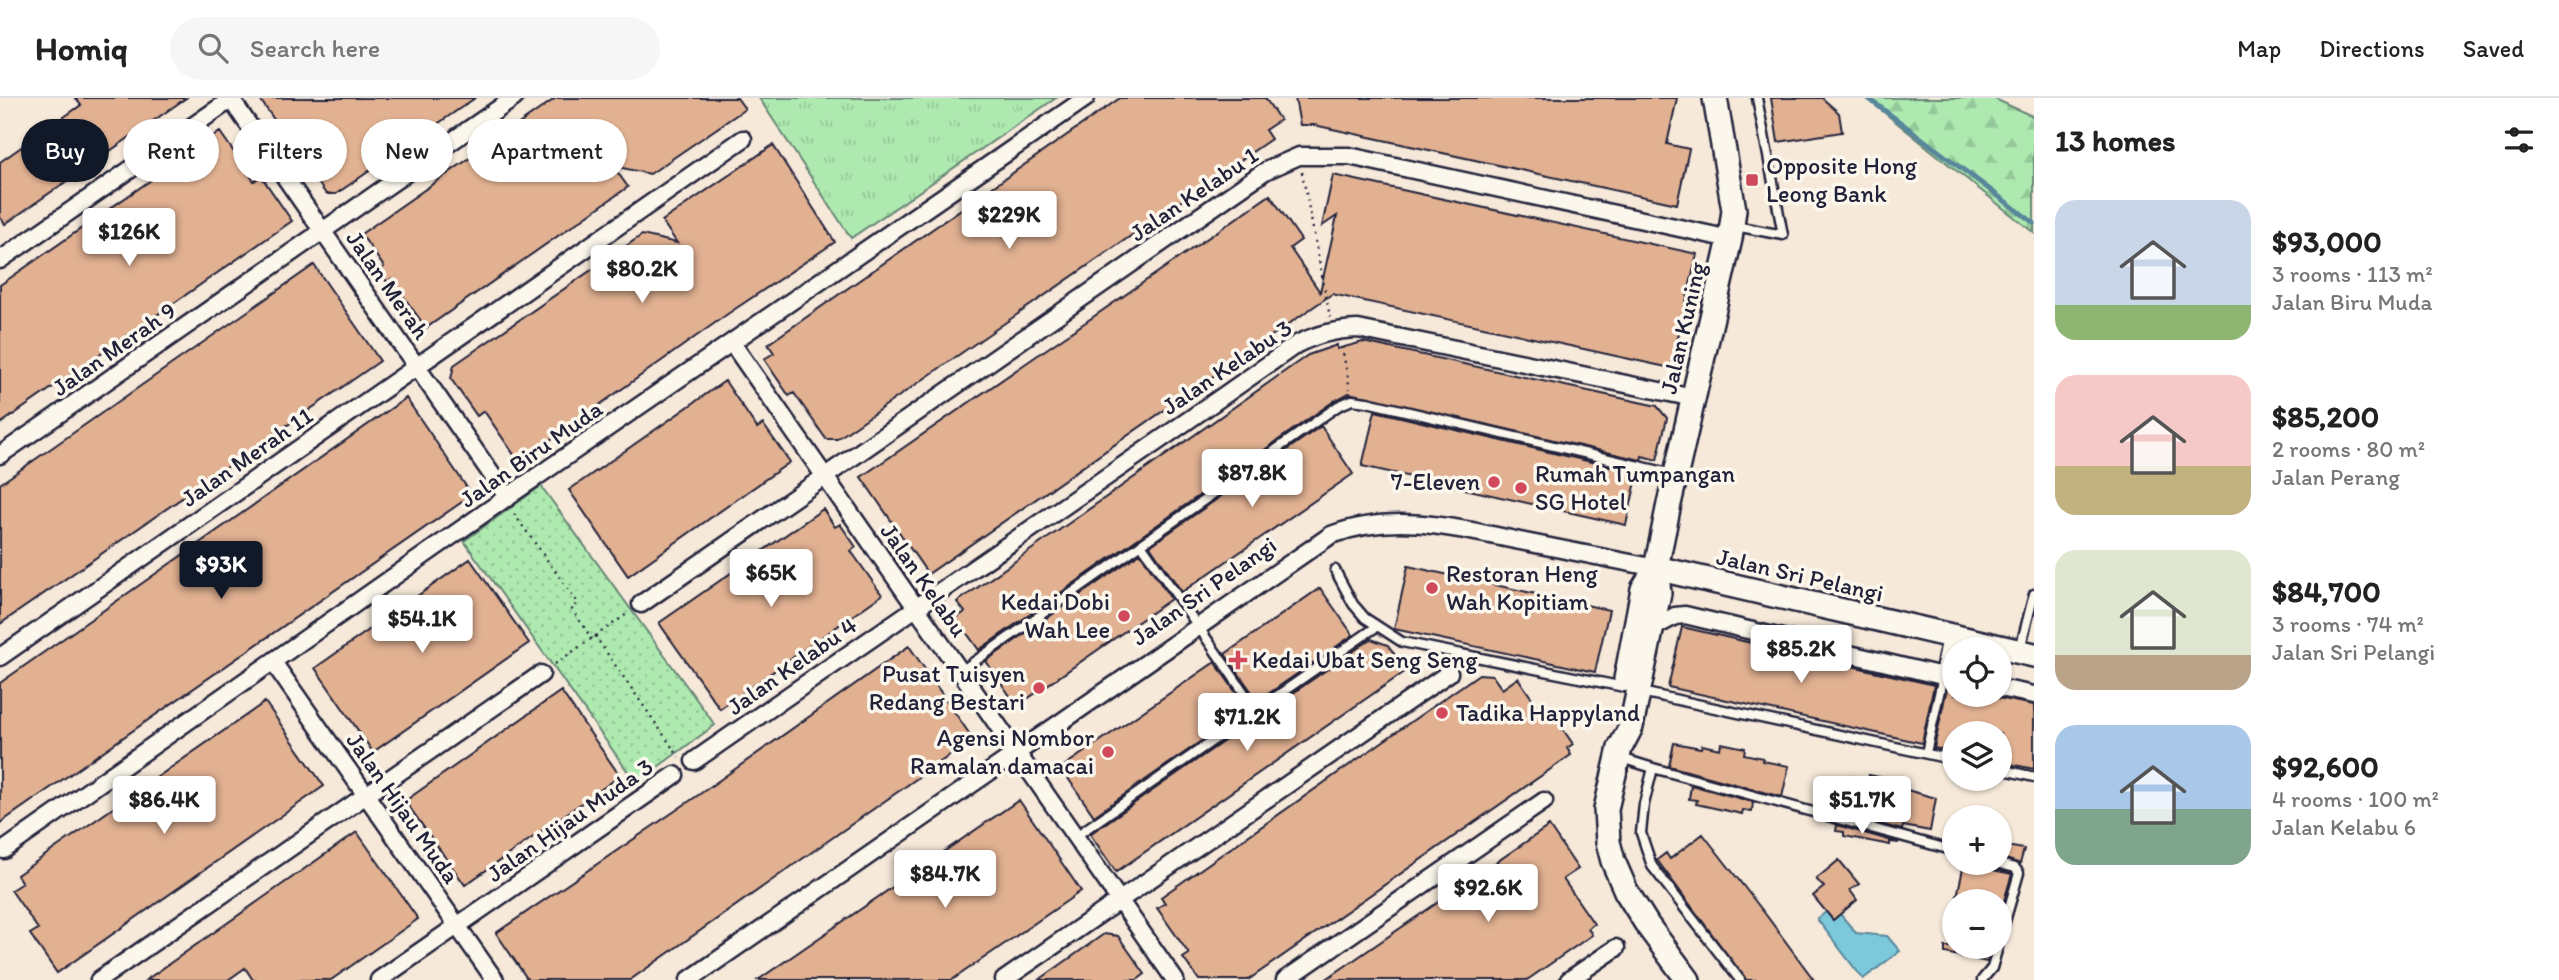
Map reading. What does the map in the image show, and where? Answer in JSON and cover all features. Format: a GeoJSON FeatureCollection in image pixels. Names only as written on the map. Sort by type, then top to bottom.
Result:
{"type":"FeatureCollection","features":[{"type":"Feature","properties":{"kind":"street","name":"Jalan Merah"},"geometry":{"type":"LineString","coordinates":[[232,98],[505,499]]}},
{"type":"Feature","properties":{"kind":"street"},"geometry":{"type":"LineString","coordinates":[[0,260],[232,98]]}},
{"type":"Feature","properties":{"kind":"street","name":"Jalan Merah 9"},"geometry":{"type":"LineString","coordinates":[[0,456],[514,98]]}},
{"type":"Feature","properties":{"kind":"street","name":"Jalan Biru Muda"},"geometry":{"type":"LineString","coordinates":[[4,850],[505,499],[1086,98]]}},
{"type":"Feature","properties":{"kind":"street","name":"Jalan Kuning"},"geometry":{"type":"LineString","coordinates":[[1688,980],[1626,891],[1608,842],[1606,809],[1619,753],[1617,727],[1651,629],[1659,593],[1656,568],[1731,232],[1734,210],[1732,192],[1715,98]]}},
{"type":"Feature","properties":{"kind":"street","name":"Jalan Merah 11"},"geometry":{"type":"LineString","coordinates":[[0,657],[743,139]]}},
{"type":"Feature","properties":{"kind":"street","name":"Jalan Kelabu 1"},"geometry":{"type":"LineString","coordinates":[[641,604],[1265,171],[1299,156],[1349,156],[1731,232]]}},
{"type":"Feature","properties":{"kind":"street","name":"Jalan Kelabu 3"},"geometry":{"type":"LineString","coordinates":[[915,608],[1097,485],[1297,344],[1336,330],[1357,329],[1694,398]]}},
{"type":"Feature","properties":{"kind":"street","name":"Jalan Kelabu"},"geometry":{"type":"LineString","coordinates":[[732,343],[1175,980]]}},
{"type":"Feature","properties":{"kind":"street","name":"Jalan Sri Pelangi"},"geometry":{"type":"LineString","coordinates":[[689,980],[1198,626],[1331,536],[1349,528],[1375,523],[1423,522],[1461,528],[1656,568],[1951,637]]}},
{"type":"Feature","properties":{"kind":"street","name":"Jalan Kuning"},"geometry":{"type":"LineString","coordinates":[[1631,689],[1643,589],[1656,568]]}},
{"type":"Feature","properties":{"kind":"street","name":"Jalan Kelabu 4"},"geometry":{"type":"LineString","coordinates":[[685,767],[915,608]]}},
{"type":"Feature","properties":{"kind":"street"},"geometry":{"type":"LineString","coordinates":[[1651,629],[1675,616],[1685,615],[1942,676]]}},
{"type":"Feature","properties":{"kind":"street","name":"Jalan Hijau Muda"},"geometry":{"type":"LineString","coordinates":[[273,662],[495,980]]}},
{"type":"Feature","properties":{"kind":"street"},"geometry":{"type":"LineString","coordinates":[[1004,980],[1449,673]]}},
{"type":"Feature","properties":{"kind":"street"},"geometry":{"type":"LineString","coordinates":[[99,980],[541,674]]}},
{"type":"Feature","properties":{"kind":"street"},"geometry":{"type":"LineString","coordinates":[[2012,690],[2034,695]]}},
{"type":"Feature","properties":{"kind":"street","name":"Jalan Hijau Muda 3"},"geometry":{"type":"LineString","coordinates":[[379,980],[685,767]]}},
{"type":"Feature","properties":{"kind":"street"},"geometry":{"type":"LineString","coordinates":[[1285,980],[1544,802]]}},
{"type":"Feature","properties":{"kind":"street"},"geometry":{"type":"LineString","coordinates":[[1569,980],[1616,948]]}},
{"type":"Feature","properties":{"kind":"lane"},"geometry":{"type":"LineString","coordinates":[[1731,232],[1783,235],[1757,98]]}},
{"type":"Feature","properties":{"kind":"lane"},"geometry":{"type":"LineString","coordinates":[[960,672],[1338,406],[1352,400],[1676,475]]}},
{"type":"Feature","properties":{"kind":"lane"},"geometry":{"type":"LineString","coordinates":[[1141,544],[1256,710]]}},
{"type":"Feature","properties":{"kind":"lane"},"geometry":{"type":"LineString","coordinates":[[1335,570],[1353,604],[1376,627],[1402,642],[1942,757]]}},
{"type":"Feature","properties":{"kind":"lane"},"geometry":{"type":"LineString","coordinates":[[2026,653],[2034,594]]}},
{"type":"Feature","properties":{"kind":"lane"},"geometry":{"type":"LineString","coordinates":[[1076,836],[1376,627]]}},
{"type":"Feature","properties":{"kind":"lane"},"geometry":{"type":"LineString","coordinates":[[1926,753],[1942,701]]}},
{"type":"Feature","properties":{"kind":"lane"},"geometry":{"type":"LineString","coordinates":[[1619,753],[1653,768],[1942,847]]}},
{"type":"Feature","properties":{"kind":"lane"},"geometry":{"type":"LineString","coordinates":[[1653,768],[1644,804],[1641,833],[1651,866],[1740,980]]}},
{"type":"Feature","properties":{"kind":"lane"},"geometry":{"type":"LineString","coordinates":[[2012,771],[2034,776]]}},
{"type":"Feature","properties":{"kind":"lane"},"geometry":{"type":"LineString","coordinates":[[2012,867],[2019,873],[2012,897]]}},
{"type":"Feature","properties":{"kind":"lane"},"geometry":{"type":"LineString","coordinates":[[1982,980],[1992,968],[1995,959]]}},
{"type":"Feature","properties":{"kind":"path"},"geometry":{"type":"LineString","coordinates":[[1299,156],[1352,400]]}},
{"type":"Feature","properties":{"kind":"path"},"geometry":{"type":"LineString","coordinates":[[505,499],[578,603],[571,608],[685,767]]}},
{"type":"Feature","properties":{"kind":"path"},"geometry":{"type":"LineString","coordinates":[[541,674],[641,604]]}},
{"type":"Feature","properties":{"kind":"green space"},"geometry":{"type":"Polygon","coordinates":[[[759,98],[1056,98],[851,238],[759,98]]]}},
{"type":"Feature","properties":{"kind":"green space"},"geometry":{"type":"Polygon","coordinates":[[[1866,98],[1993,98],[2034,117],[2034,233],[1866,98]]]}},
{"type":"Feature","properties":{"kind":"green space"},"geometry":{"type":"Polygon","coordinates":[[[541,486],[715,725],[636,783],[464,541],[541,486]]]}},
{"type":"Feature","properties":{"kind":"water"},"geometry":{"type":"Polygon","coordinates":[[[1826,912],[1833,920],[1840,914],[1856,933],[1887,936],[1900,951],[1863,979],[1817,919],[1826,912]]]}},
{"type":"Feature","properties":{"kind":"building"},"geometry":{"type":"Polygon","coordinates":[[[75,98],[186,98],[156,119],[123,119],[123,142],[109,152],[109,119],[61,119],[81,105],[75,98]]]}},
{"type":"Feature","properties":{"kind":"building"},"geometry":{"type":"Polygon","coordinates":[[[259,98],[475,98],[445,119],[361,119],[361,177],[336,194],[326,194],[318,182],[347,182],[347,119],[274,119],[259,98]]]}},
{"type":"Feature","properties":{"kind":"building"},"geometry":{"type":"Polygon","coordinates":[[[556,98],[737,98],[745,109],[650,174],[627,169],[627,119],[526,119],[556,98]]]}},
{"type":"Feature","properties":{"kind":"building"},"geometry":{"type":"Polygon","coordinates":[[[1120,98],[1265,98],[1280,120],[1265,130],[1271,139],[837,439],[826,439],[794,393],[789,396],[764,359],[774,353],[768,344],[1120,98]]]}},
{"type":"Feature","properties":{"kind":"building"},"geometry":{"type":"Polygon","coordinates":[[[1295,98],[1677,98],[1667,144],[1689,149],[1677,204],[1314,125],[1300,125],[1295,98]]]}},
{"type":"Feature","properties":{"kind":"building"},"geometry":{"type":"Polygon","coordinates":[[[1771,98],[1822,98],[1839,113],[1842,132],[1778,142],[1771,98]]]}},
{"type":"Feature","properties":{"kind":"building"},"geometry":{"type":"Polygon","coordinates":[[[219,133],[233,151],[233,182],[265,182],[292,221],[0,424],[0,285],[148,182],[219,182],[219,133]]]}},
{"type":"Feature","properties":{"kind":"building"},"geometry":{"type":"Polygon","coordinates":[[[773,145],[835,242],[729,313],[519,462],[484,411],[477,416],[451,379],[454,365],[642,235],[677,243],[662,221],[773,145]]]}},
{"type":"Feature","properties":{"kind":"building"},"geometry":{"type":"Polygon","coordinates":[[[21,147],[21,182],[65,182],[5,224],[0,217],[0,162],[21,147]]]}},
{"type":"Feature","properties":{"kind":"building"},"geometry":{"type":"Polygon","coordinates":[[[467,160],[467,182],[624,182],[628,187],[426,328],[391,279],[387,282],[379,270],[384,267],[361,234],[436,182],[453,182],[453,170],[467,160]]]}},
{"type":"Feature","properties":{"kind":"building"},"geometry":{"type":"Polygon","coordinates":[[[1333,175],[1697,254],[1671,368],[1332,294],[928,574],[861,477],[1270,195],[1301,240],[1290,248],[1320,292],[1337,216],[1322,226],[1333,175]]]}},
{"type":"Feature","properties":{"kind":"building"},"geometry":{"type":"Polygon","coordinates":[[[314,265],[380,361],[0,624],[0,484],[314,265]]]}},
{"type":"Feature","properties":{"kind":"building"},"geometry":{"type":"Polygon","coordinates":[[[1363,342],[1657,406],[1667,418],[1657,460],[1642,456],[1641,460],[1349,393],[979,650],[956,618],[965,612],[957,602],[1308,355],[1337,345],[1337,349],[1363,342]]]}},
{"type":"Feature","properties":{"kind":"building"},"geometry":{"type":"Polygon","coordinates":[[[725,381],[757,428],[763,424],[790,462],[628,576],[569,490],[725,381]]]}},
{"type":"Feature","properties":{"kind":"building"},"geometry":{"type":"Polygon","coordinates":[[[406,398],[472,495],[0,823],[0,683],[406,398]]]}},
{"type":"Feature","properties":{"kind":"building"},"geometry":{"type":"Polygon","coordinates":[[[1375,411],[1638,473],[1626,525],[1362,466],[1375,411]]]}},
{"type":"Feature","properties":{"kind":"building"},"geometry":{"type":"Polygon","coordinates":[[[1321,426],[1353,474],[1182,592],[1150,546],[1321,426]]]}},
{"type":"Feature","properties":{"kind":"building"},"geometry":{"type":"Polygon","coordinates":[[[823,509],[835,527],[840,524],[856,547],[851,551],[882,595],[720,709],[659,623],[823,509]]]}},
{"type":"Feature","properties":{"kind":"building"},"geometry":{"type":"Polygon","coordinates":[[[1140,553],[1171,599],[1017,706],[986,661],[1140,553]]]}},
{"type":"Feature","properties":{"kind":"building"},"geometry":{"type":"Polygon","coordinates":[[[470,559],[529,643],[373,752],[315,668],[470,559]]]}},
{"type":"Feature","properties":{"kind":"building"},"geometry":{"type":"Polygon","coordinates":[[[1408,566],[1609,610],[1595,672],[1394,629],[1408,566]]]}},
{"type":"Feature","properties":{"kind":"building"},"geometry":{"type":"Polygon","coordinates":[[[1320,588],[1353,635],[1258,701],[1225,654],[1320,588]]]}},
{"type":"Feature","properties":{"kind":"building"},"geometry":{"type":"Polygon","coordinates":[[[1682,627],[1934,685],[1922,743],[1668,687],[1682,627]]]}},
{"type":"Feature","properties":{"kind":"building"},"geometry":{"type":"Polygon","coordinates":[[[1371,639],[1388,645],[1406,671],[1116,872],[1090,834],[1371,639]]]}},
{"type":"Feature","properties":{"kind":"building"},"geometry":{"type":"Polygon","coordinates":[[[909,646],[973,739],[630,980],[528,980],[496,933],[697,796],[909,646]]]}},
{"type":"Feature","properties":{"kind":"building"},"geometry":{"type":"Polygon","coordinates":[[[1215,662],[1247,709],[1094,816],[1061,768],[1215,662]]]}},
{"type":"Feature","properties":{"kind":"building"},"geometry":{"type":"Polygon","coordinates":[[[1479,674],[1492,675],[1502,689],[1518,678],[1539,709],[1546,705],[1573,744],[1567,748],[1571,755],[1248,980],[1199,980],[1183,958],[1189,954],[1157,908],[1165,903],[1161,897],[1479,674]]]}},
{"type":"Feature","properties":{"kind":"building"},"geometry":{"type":"Polygon","coordinates":[[[561,691],[620,776],[465,885],[405,801],[561,691]]]}},
{"type":"Feature","properties":{"kind":"building"},"geometry":{"type":"Polygon","coordinates":[[[2012,701],[2034,705],[2034,769],[2012,764],[2012,721],[1942,721],[1942,750],[1934,748],[1943,707],[2012,707],[2012,701]]]}},
{"type":"Feature","properties":{"kind":"building"},"geometry":{"type":"Polygon","coordinates":[[[265,702],[324,786],[57,973],[30,934],[38,929],[11,890],[22,883],[17,875],[265,702]]]}},
{"type":"Feature","properties":{"kind":"building"},"geometry":{"type":"Polygon","coordinates":[[[1674,743],[1720,749],[1721,743],[1745,748],[1744,754],[1763,758],[1762,761],[1789,766],[1782,797],[1669,766],[1674,743]]]}},
{"type":"Feature","properties":{"kind":"building"},"geometry":{"type":"Polygon","coordinates":[[[1822,775],[1848,780],[1849,776],[1868,780],[1869,775],[1893,780],[1892,786],[1936,798],[1930,831],[1903,826],[1902,830],[1815,806],[1822,775]]]}},
{"type":"Feature","properties":{"kind":"building"},"geometry":{"type":"Polygon","coordinates":[[[1691,785],[1753,802],[1752,811],[1743,810],[1742,814],[1696,804],[1697,800],[1689,799],[1691,785]]]}},
{"type":"Feature","properties":{"kind":"building"},"geometry":{"type":"Polygon","coordinates":[[[1019,800],[1081,891],[1064,903],[952,980],[758,980],[1019,800]]]}},
{"type":"Feature","properties":{"kind":"building"},"geometry":{"type":"Polygon","coordinates":[[[1837,825],[1899,843],[1890,842],[1890,845],[1844,836],[1844,832],[1836,831],[1837,825]]]}},
{"type":"Feature","properties":{"kind":"building"},"geometry":{"type":"Polygon","coordinates":[[[1549,826],[1578,869],[1563,879],[1594,924],[1588,928],[1592,935],[1527,980],[1325,980],[1549,826]]]}},
{"type":"Feature","properties":{"kind":"building"},"geometry":{"type":"Polygon","coordinates":[[[357,832],[418,919],[331,980],[253,980],[245,968],[228,980],[146,980],[357,832]]]}},
{"type":"Feature","properties":{"kind":"building"},"geometry":{"type":"Polygon","coordinates":[[[1703,834],[1814,980],[1746,980],[1657,860],[1666,853],[1670,859],[1703,834]]]}},
{"type":"Feature","properties":{"kind":"building"},"geometry":{"type":"Polygon","coordinates":[[[2012,847],[2024,849],[2020,864],[2012,861],[2012,847]]]}},
{"type":"Feature","properties":{"kind":"building"},"geometry":{"type":"Polygon","coordinates":[[[1839,860],[1859,884],[1850,890],[1857,900],[1833,920],[1813,896],[1824,887],[1816,879],[1839,860]]]}},
{"type":"Feature","properties":{"kind":"building"},"geometry":{"type":"Polygon","coordinates":[[[1962,875],[2012,875],[2008,889],[1959,889],[1962,875]]]}},
{"type":"Feature","properties":{"kind":"building"},"geometry":{"type":"Polygon","coordinates":[[[1104,934],[1118,936],[1145,974],[1137,980],[1039,980],[1104,934]]]}},
{"type":"Feature","properties":{"kind":"waterway"},"geometry":{"type":"LineString","coordinates":[[1868,98],[2034,223]]}},
{"type":"Feature","properties":{"kind":"place","name":"Opposite Hong Leong Bank"},"geometry":{"type":"Point","coordinates":[1752,180]}},
{"type":"Feature","properties":{"kind":"place","name":"7-Eleven"},"geometry":{"type":"Point","coordinates":[1494,482]}},
{"type":"Feature","properties":{"kind":"place","name":"Rumah Tumpangan SG Hotel"},"geometry":{"type":"Point","coordinates":[1521,488]}},
{"type":"Feature","properties":{"kind":"place","name":"Restoran Heng Wah Kopitiam"},"geometry":{"type":"Point","coordinates":[1432,588]}},
{"type":"Feature","properties":{"kind":"place","name":"Kedai Dobi Wah Lee"},"geometry":{"type":"Point","coordinates":[1124,616]}},
{"type":"Feature","properties":{"kind":"place","name":"Kedai Ubat Seng Seng"},"geometry":{"type":"Point","coordinates":[1238,660]}},
{"type":"Feature","properties":{"kind":"place","name":"Pusat Tuisyen Redang Bestari"},"geometry":{"type":"Point","coordinates":[1039,688]}},
{"type":"Feature","properties":{"kind":"place","name":"Tadika Happyland"},"geometry":{"type":"Point","coordinates":[1442,713]}},
{"type":"Feature","properties":{"kind":"place","name":"Agensi Nombor Ramalan damacai"},"geometry":{"type":"Point","coordinates":[1108,752]}}]}
